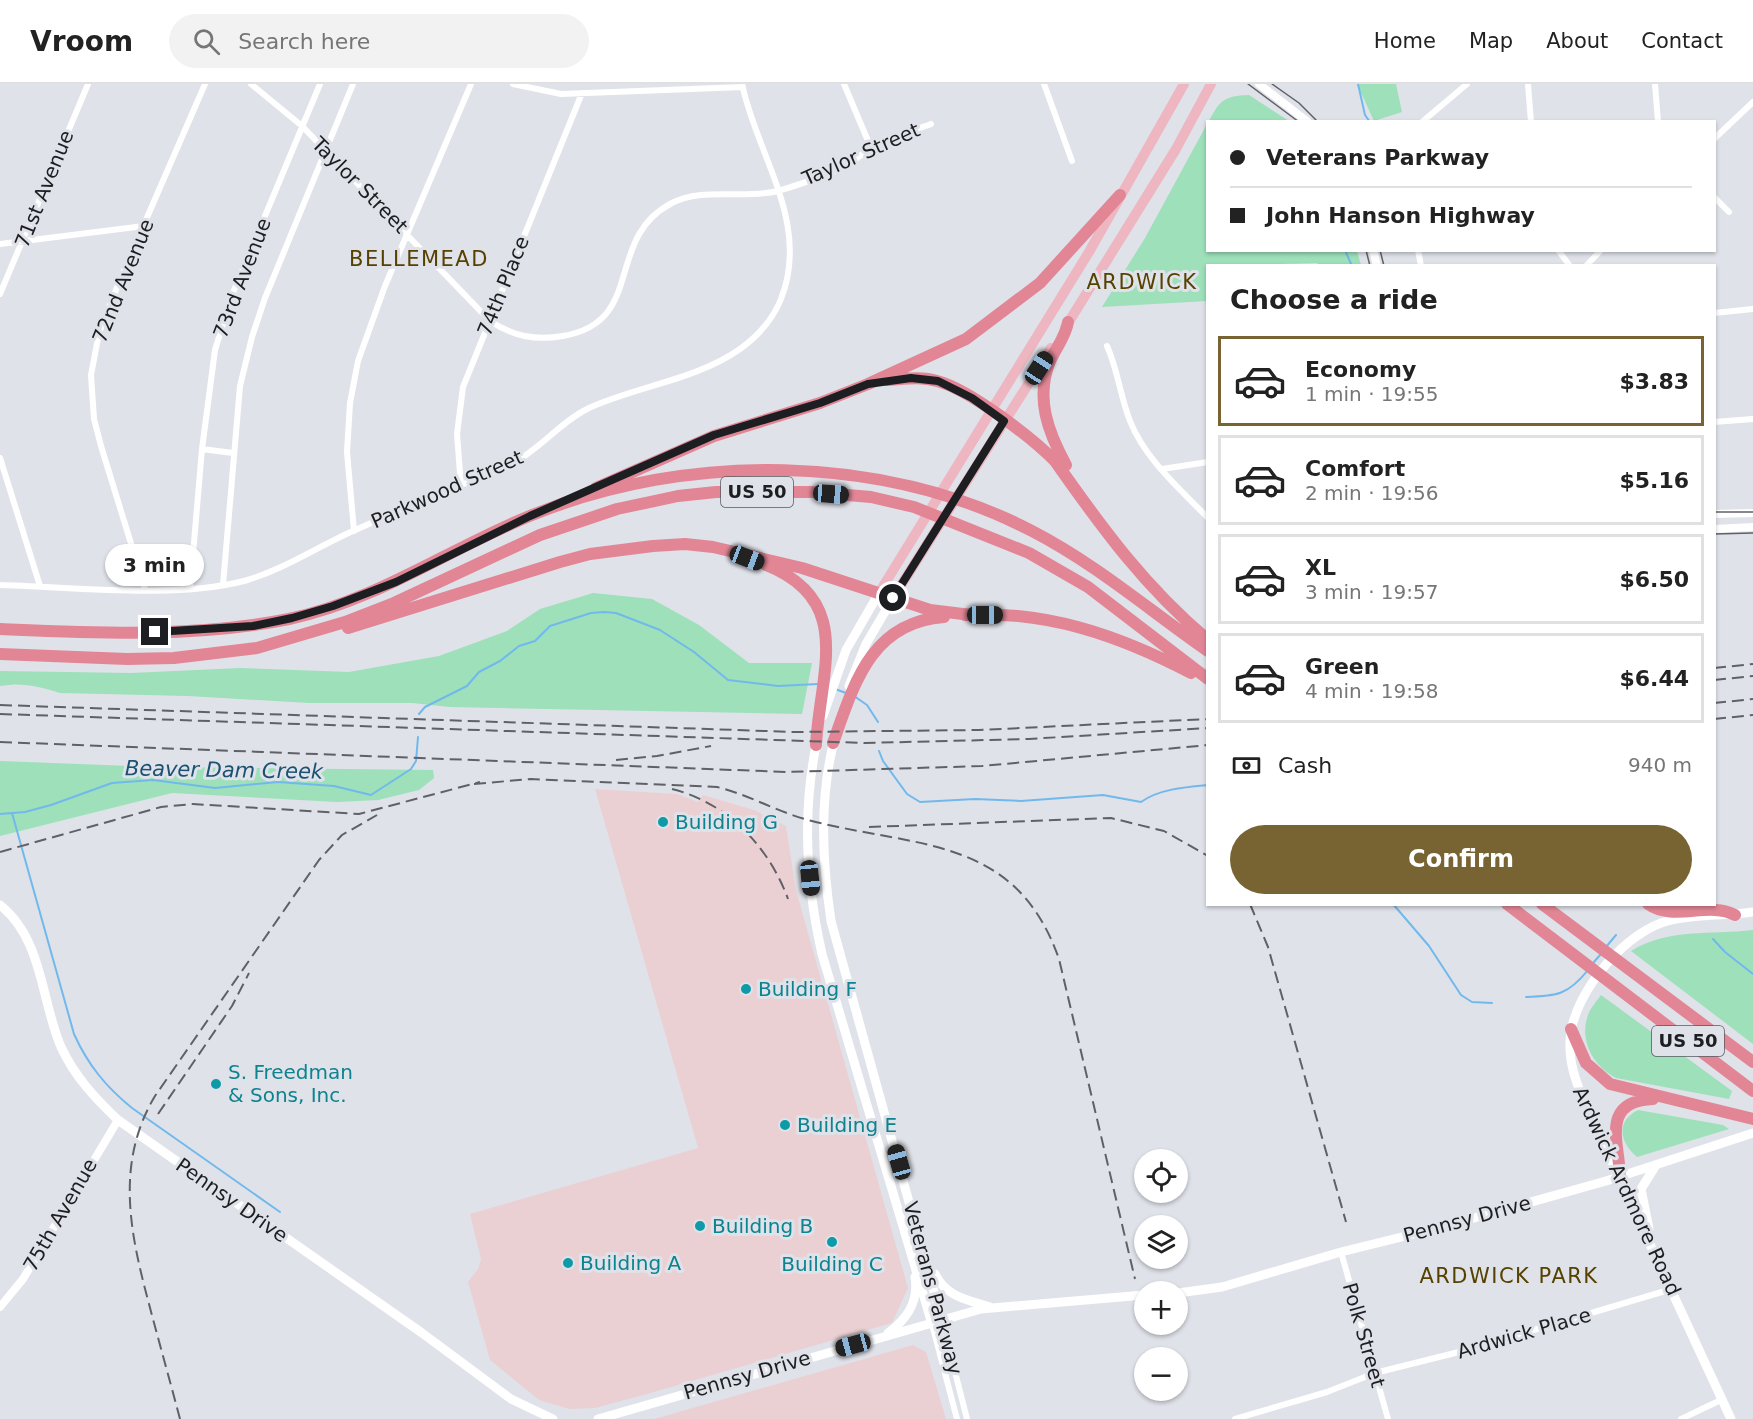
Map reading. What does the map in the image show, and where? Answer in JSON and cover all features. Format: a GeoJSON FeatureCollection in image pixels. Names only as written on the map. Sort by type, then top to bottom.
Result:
{"type":"FeatureCollection","features":[{"type":"Feature","properties":{"kind":"highway"},"geometry":{"type":"LineString","coordinates":[[530,516],[714,435],[820,403],[868,384],[966,339],[1004,313],[1061,263],[1120,195]]}},
{"type":"Feature","properties":{"kind":"highway"},"geometry":{"type":"LineString","coordinates":[[1068,322],[1049,364],[1043,388],[1044,406],[1047,426],[1054,444],[1096,519]]}},
{"type":"Feature","properties":{"kind":"highway"},"geometry":{"type":"LineString","coordinates":[[868,384],[911,378],[938,381],[960,391],[990,410],[1040,446],[1056,461],[1096,519],[1151,587],[1176,614],[1206,638]]}},
{"type":"Feature","properties":{"kind":"highway","name":"US 50"},"geometry":{"type":"LineString","coordinates":[[0,628],[136,633],[253,626],[292,618],[396,582],[530,516],[627,486],[720,473],[829,474],[918,486],[973,504],[1063,548],[1119,584],[1206,649]]}},
{"type":"Feature","properties":{"kind":"highway","name":"US 50"},"geometry":{"type":"LineString","coordinates":[[0,654],[127,660],[174,658],[257,648],[345,622],[394,603],[540,535],[617,509],[678,496],[716,492],[812,492],[871,497],[914,507],[1029,553],[1088,587],[1206,678]]}},
{"type":"Feature","properties":{"kind":"highway"},"geometry":{"type":"LineString","coordinates":[[284,640],[352,627],[590,554],[685,544],[743,552],[930,610],[971,615]]}},
{"type":"Feature","properties":{"kind":"highway"},"geometry":{"type":"LineString","coordinates":[[653,546],[711,550],[747,558],[778,570],[798,581],[808,591],[822,618],[827,642],[816,745]]}},
{"type":"Feature","properties":{"kind":"highway"},"geometry":{"type":"LineString","coordinates":[[833,743],[864,658],[909,624],[933,618],[971,615],[1025,616],[1080,626],[1138,646],[1206,679]]}},
{"type":"Feature","properties":{"kind":"highway","name":"US 50"},"geometry":{"type":"LineString","coordinates":[[1510,906],[1753,1090]]}},
{"type":"Feature","properties":{"kind":"highway","name":"US 50"},"geometry":{"type":"LineString","coordinates":[[1545,906],[1753,1062]]}},
{"type":"Feature","properties":{"kind":"highway"},"geometry":{"type":"LineString","coordinates":[[1653,906],[1665,911],[1724,909],[1735,915]]}},
{"type":"Feature","properties":{"kind":"highway"},"geometry":{"type":"LineString","coordinates":[[1571,1029],[1582,1057],[1597,1075],[1610,1084],[1753,1119]]}},
{"type":"Feature","properties":{"kind":"highway"},"geometry":{"type":"LineString","coordinates":[[1620,1176],[1619,1155],[1614,1137],[1617,1120],[1632,1103],[1666,1099]]}},
{"type":"Feature","properties":{"kind":"main road","name":"Veterans Parkway"},"geometry":{"type":"LineString","coordinates":[[932,1324],[814,921],[808,860],[809,802],[816,745],[830,692],[846,650],[990,410],[1072,280],[1184,84]]}},
{"type":"Feature","properties":{"kind":"main road"},"geometry":{"type":"LineString","coordinates":[[864,658],[893,598],[1176,149],[1211,84]]}},
{"type":"Feature","properties":{"kind":"main road","name":"Veterans Parkway"},"geometry":{"type":"LineString","coordinates":[[833,743],[826,783],[824,858],[835,942],[942,1321]]}},
{"type":"Feature","properties":{"kind":"main road","name":"Pennsy Drive"},"geometry":{"type":"LineString","coordinates":[[0,905],[15,919],[29,943],[53,1026],[70,1064],[89,1091],[118,1120],[422,1333],[511,1399],[553,1419]]}},
{"type":"Feature","properties":{"kind":"main road","name":"Ardwick Ardmore Road"},"geometry":{"type":"LineString","coordinates":[[1731,1419],[1620,1176],[1609,1159],[1576,1081],[1570,1054],[1571,1029],[1581,1003],[1609,963],[1631,939],[1664,922],[1753,912]]}},
{"type":"Feature","properties":{"kind":"main road","name":"Pennsy Drive"},"geometry":{"type":"LineString","coordinates":[[1188,1292],[1222,1287],[1341,1252],[1442,1227],[1620,1176],[1749,1135]]}},
{"type":"Feature","properties":{"kind":"main road"},"geometry":{"type":"LineString","coordinates":[[1654,1250],[1641,1202],[1641,1190],[1656,1165]]}},
{"type":"Feature","properties":{"kind":"main road"},"geometry":{"type":"LineString","coordinates":[[884,1336],[907,1318],[913,1304],[916,1282],[909,1244]]}},
{"type":"Feature","properties":{"kind":"main road"},"geometry":{"type":"LineString","coordinates":[[927,1262],[945,1289],[955,1296],[992,1307]]}},
{"type":"Feature","properties":{"kind":"main road","name":"Pennsy Drive"},"geometry":{"type":"LineString","coordinates":[[598,1419],[992,1307],[1134,1296]]}},
{"type":"Feature","properties":{"kind":"street","name":"71st Avenue"},"geometry":{"type":"LineString","coordinates":[[0,294],[88,84]]}},
{"type":"Feature","properties":{"kind":"street","name":"72nd Avenue"},"geometry":{"type":"LineString","coordinates":[[146,589],[94,419],[91,375],[99,333],[206,84]]}},
{"type":"Feature","properties":{"kind":"street","name":"Taylor Street"},"geometry":{"type":"LineString","coordinates":[[251,84],[302,126],[490,321],[520,336],[555,338],[586,331],[610,311],[617,299],[632,245],[657,213],[684,198],[779,190],[845,166],[871,148],[931,124]]}},
{"type":"Feature","properties":{"kind":"street","name":"73rd Avenue"},"geometry":{"type":"LineString","coordinates":[[190,589],[202,449],[212,368],[221,328],[232,295],[320,84]]}},
{"type":"Feature","properties":{"kind":"street","name":"73rd Avenue"},"geometry":{"type":"LineString","coordinates":[[224,585],[240,386],[252,337],[265,298],[353,84]]}},
{"type":"Feature","properties":{"kind":"street"},"geometry":{"type":"LineString","coordinates":[[354,531],[347,452],[350,403],[358,362],[369,327],[407,233],[471,84]]}},
{"type":"Feature","properties":{"kind":"street"},"geometry":{"type":"LineString","coordinates":[[513,84],[546,92],[582,93],[742,86],[779,190]]}},
{"type":"Feature","properties":{"kind":"street"},"geometry":{"type":"LineString","coordinates":[[844,84],[871,148]]}},
{"type":"Feature","properties":{"kind":"street"},"geometry":{"type":"LineString","coordinates":[[1044,84],[1072,161]]}},
{"type":"Feature","properties":{"kind":"street"},"geometry":{"type":"LineString","coordinates":[[1259,84],[1305,120]]}},
{"type":"Feature","properties":{"kind":"street"},"geometry":{"type":"LineString","coordinates":[[1424,120],[1467,84]]}},
{"type":"Feature","properties":{"kind":"street"},"geometry":{"type":"LineString","coordinates":[[1528,84],[1531,120]]}},
{"type":"Feature","properties":{"kind":"street"},"geometry":{"type":"LineString","coordinates":[[1655,84],[1658,120]]}},
{"type":"Feature","properties":{"kind":"street","name":"74th Place"},"geometry":{"type":"LineString","coordinates":[[461,486],[456,434],[459,408],[467,377],[582,93]]}},
{"type":"Feature","properties":{"kind":"street"},"geometry":{"type":"LineString","coordinates":[[1716,137],[1753,102]]}},
{"type":"Feature","properties":{"kind":"street","name":"Parkwood Street"},"geometry":{"type":"LineString","coordinates":[[0,585],[190,589],[224,585],[266,574],[354,531],[523,457],[576,415],[590,407],[720,360],[754,337],[774,312],[789,271],[789,228],[779,190]]}},
{"type":"Feature","properties":{"kind":"street"},"geometry":{"type":"LineString","coordinates":[[1716,199],[1729,212]]}},
{"type":"Feature","properties":{"kind":"street"},"geometry":{"type":"LineString","coordinates":[[0,244],[144,226]]}},
{"type":"Feature","properties":{"kind":"street"},"geometry":{"type":"LineString","coordinates":[[1588,264],[1599,252]]}},
{"type":"Feature","properties":{"kind":"street"},"geometry":{"type":"LineString","coordinates":[[1716,313],[1753,309]]}},
{"type":"Feature","properties":{"kind":"street"},"geometry":{"type":"LineString","coordinates":[[1107,346],[1118,370],[1135,431],[1162,469],[1206,516]]}},
{"type":"Feature","properties":{"kind":"street"},"geometry":{"type":"LineString","coordinates":[[1716,422],[1753,419]]}},
{"type":"Feature","properties":{"kind":"street"},"geometry":{"type":"LineString","coordinates":[[202,449],[233,453]]}},
{"type":"Feature","properties":{"kind":"street"},"geometry":{"type":"LineString","coordinates":[[0,458],[40,586]]}},
{"type":"Feature","properties":{"kind":"street"},"geometry":{"type":"LineString","coordinates":[[1162,469],[1206,462]]}},
{"type":"Feature","properties":{"kind":"street"},"geometry":{"type":"LineString","coordinates":[[1716,514],[1753,513]]}},
{"type":"Feature","properties":{"kind":"street"},"geometry":{"type":"LineString","coordinates":[[1716,529],[1753,527]]}},
{"type":"Feature","properties":{"kind":"street","name":"75th Avenue"},"geometry":{"type":"LineString","coordinates":[[0,1307],[23,1279],[118,1120]]}},
{"type":"Feature","properties":{"kind":"street","name":"Polk Street"},"geometry":{"type":"LineString","coordinates":[[1341,1252],[1388,1419]]}},
{"type":"Feature","properties":{"kind":"street","name":"Ardwick Place"},"geometry":{"type":"LineString","coordinates":[[1235,1419],[1327,1392],[1375,1373],[1463,1351],[1672,1289]]}},
{"type":"Feature","properties":{"kind":"street","name":"Veterans Parkway"},"geometry":{"type":"LineString","coordinates":[[942,1321],[968,1419]]}},
{"type":"Feature","properties":{"kind":"street","name":"Veterans Parkway"},"geometry":{"type":"LineString","coordinates":[[932,1324],[957,1419]]}},
{"type":"Feature","properties":{"kind":"street"},"geometry":{"type":"LineString","coordinates":[[1680,1419],[1721,1400]]}},
{"type":"Feature","properties":{"kind":"shaded area"},"geometry":{"type":"Polygon","coordinates":[[[595,789],[677,794],[698,802],[703,795],[754,810],[786,826],[796,890],[908,1288],[892,1323],[595,1408],[569,1409],[539,1400],[490,1360],[468,1282],[478,1269],[481,1259],[470,1214],[698,1148],[595,789]]]}},
{"type":"Feature","properties":{"kind":"shaded area"},"geometry":{"type":"Polygon","coordinates":[[[913,1345],[926,1352],[946,1419],[654,1419],[913,1345]]]}},
{"type":"Feature","properties":{"kind":"green space"},"geometry":{"type":"Polygon","coordinates":[[[1357,84],[1396,84],[1402,112],[1374,120],[1357,84]]]}},
{"type":"Feature","properties":{"kind":"green space"},"geometry":{"type":"Polygon","coordinates":[[[1249,95],[1287,120],[1210,120],[1224,100],[1249,95]]]}},
{"type":"Feature","properties":{"kind":"green space"},"geometry":{"type":"Polygon","coordinates":[[[1206,126],[1206,252],[1357,252],[1361,264],[1206,264],[1206,301],[1102,307],[1145,238],[1206,126]]]}},
{"type":"Feature","properties":{"kind":"green space"},"geometry":{"type":"Polygon","coordinates":[[[593,593],[652,599],[699,625],[749,663],[812,663],[802,714],[450,707],[412,703],[309,703],[188,696],[60,693],[30,685],[0,686],[0,671],[131,673],[240,668],[349,672],[439,656],[507,631],[540,609],[593,593]]]}},
{"type":"Feature","properties":{"kind":"green space"},"geometry":{"type":"Polygon","coordinates":[[[0,761],[157,767],[433,770],[434,778],[419,790],[378,800],[337,802],[172,793],[0,836],[0,761]]]}},
{"type":"Feature","properties":{"kind":"green space"},"geometry":{"type":"Polygon","coordinates":[[[1753,930],[1753,1044],[1631,951],[1645,944],[1675,936],[1753,930]]]}},
{"type":"Feature","properties":{"kind":"green space"},"geometry":{"type":"Polygon","coordinates":[[[1601,995],[1732,1091],[1729,1099],[1616,1078],[1608,1073],[1590,1052],[1585,1034],[1589,1012],[1601,995]]]}},
{"type":"Feature","properties":{"kind":"green space"},"geometry":{"type":"Polygon","coordinates":[[[1638,1110],[1723,1125],[1729,1129],[1637,1157],[1626,1145],[1622,1132],[1626,1120],[1638,1110]]]}},
{"type":"Feature","properties":{"kind":"waterway"},"geometry":{"type":"LineString","coordinates":[[1358,84],[1365,115],[1369,120]]}},
{"type":"Feature","properties":{"kind":"waterway"},"geometry":{"type":"LineString","coordinates":[[1346,252],[1351,264]]}},
{"type":"Feature","properties":{"kind":"waterway","name":"Beaver Dam Creek"},"geometry":{"type":"LineString","coordinates":[[419,714],[425,707],[467,686],[479,672],[500,661],[519,646],[535,641],[550,626],[591,613],[604,612],[616,613],[660,630],[694,652],[728,680],[778,686],[818,684]]}},
{"type":"Feature","properties":{"kind":"waterway","name":"Beaver Dam Creek"},"geometry":{"type":"LineString","coordinates":[[835,689],[846,693]]}},
{"type":"Feature","properties":{"kind":"waterway","name":"Beaver Dam Creek"},"geometry":{"type":"LineString","coordinates":[[854,696],[867,705],[878,722]]}},
{"type":"Feature","properties":{"kind":"waterway","name":"Beaver Dam Creek"},"geometry":{"type":"LineString","coordinates":[[0,814],[25,812],[51,805],[112,783],[153,780],[215,788],[278,782],[334,786],[371,795],[411,769],[416,761],[418,737]]}},
{"type":"Feature","properties":{"kind":"waterway","name":"Beaver Dam Creek"},"geometry":{"type":"LineString","coordinates":[[879,751],[883,761],[907,794],[920,802],[975,799],[1021,801],[1103,795],[1141,802],[1164,791],[1206,785]]}},
{"type":"Feature","properties":{"kind":"waterway"},"geometry":{"type":"LineString","coordinates":[[12,813],[74,1034],[92,1066],[106,1084],[132,1108],[280,1212]]}},
{"type":"Feature","properties":{"kind":"waterway","name":"Beaver Dam Creek"},"geometry":{"type":"LineString","coordinates":[[1395,906],[1429,946],[1461,995],[1472,1002],[1492,1003]]}},
{"type":"Feature","properties":{"kind":"waterway","name":"Beaver Dam Creek"},"geometry":{"type":"LineString","coordinates":[[1606,947],[1616,935]]}},
{"type":"Feature","properties":{"kind":"waterway","name":"Beaver Dam Creek"},"geometry":{"type":"LineString","coordinates":[[1713,939],[1725,952],[1753,974]]}},
{"type":"Feature","properties":{"kind":"waterway","name":"Beaver Dam Creek"},"geometry":{"type":"LineString","coordinates":[[1593,963],[1601,954]]}},
{"type":"Feature","properties":{"kind":"waterway","name":"Beaver Dam Creek"},"geometry":{"type":"LineString","coordinates":[[1526,997],[1554,995],[1568,989],[1588,970]]}},
{"type":"Feature","properties":{"kind":"tram line"},"geometry":{"type":"LineString","coordinates":[[1248,84],[1296,120]]}},
{"type":"Feature","properties":{"kind":"tram line"},"geometry":{"type":"LineString","coordinates":[[1272,84],[1299,103],[1316,120]]}},
{"type":"Feature","properties":{"kind":"tram line"},"geometry":{"type":"LineString","coordinates":[[1366,252],[1370,264]]}},
{"type":"Feature","properties":{"kind":"tram line"},"geometry":{"type":"LineString","coordinates":[[1380,252],[1384,264]]}},
{"type":"Feature","properties":{"kind":"tram line"},"geometry":{"type":"LineString","coordinates":[[1716,512],[1753,512]]}},
{"type":"Feature","properties":{"kind":"tram line"},"geometry":{"type":"LineString","coordinates":[[1716,534],[1753,533]]}},
{"type":"Feature","properties":{"kind":"railway"},"geometry":{"type":"LineString","coordinates":[[1716,668],[1753,664]]}},
{"type":"Feature","properties":{"kind":"railway"},"geometry":{"type":"LineString","coordinates":[[1716,680],[1753,676]]}},
{"type":"Feature","properties":{"kind":"railway"},"geometry":{"type":"LineString","coordinates":[[1716,703],[1753,699]]}},
{"type":"Feature","properties":{"kind":"railway"},"geometry":{"type":"LineString","coordinates":[[0,705],[795,732],[979,730],[1206,719]]}},
{"type":"Feature","properties":{"kind":"railway"},"geometry":{"type":"LineString","coordinates":[[0,714],[865,743],[1029,739],[1206,728]]}},
{"type":"Feature","properties":{"kind":"railway"},"geometry":{"type":"LineString","coordinates":[[1716,719],[1753,715]]}},
{"type":"Feature","properties":{"kind":"railway"},"geometry":{"type":"LineString","coordinates":[[0,742],[787,772],[982,766],[1206,745]]}},
{"type":"Feature","properties":{"kind":"railway"},"geometry":{"type":"LineString","coordinates":[[616,760],[657,756],[711,746]]}},
{"type":"Feature","properties":{"kind":"railway"},"geometry":{"type":"LineString","coordinates":[[474,784],[531,779],[717,787],[800,818],[925,844],[959,854],[990,868],[1017,889],[1040,919],[1059,959],[1135,1279]]}},
{"type":"Feature","properties":{"kind":"railway"},"geometry":{"type":"LineString","coordinates":[[0,852],[161,807],[193,804],[359,814],[480,782]]}},
{"type":"Feature","properties":{"kind":"railway"},"geometry":{"type":"LineString","coordinates":[[672,789],[711,805],[744,830],[770,862],[788,899]]}},
{"type":"Feature","properties":{"kind":"railway"},"geometry":{"type":"LineString","coordinates":[[180,1419],[142,1277],[132,1225],[131,1173],[142,1121],[155,1096],[319,860],[342,835],[377,815]]}},
{"type":"Feature","properties":{"kind":"railway"},"geometry":{"type":"LineString","coordinates":[[869,827],[1111,818],[1164,831],[1206,855]]}},
{"type":"Feature","properties":{"kind":"railway"},"geometry":{"type":"LineString","coordinates":[[1251,906],[1268,947],[1346,1222]]}},
{"type":"Feature","properties":{"kind":"railway"},"geometry":{"type":"LineString","coordinates":[[158,1114],[232,1006],[249,973]]}},
{"type":"Feature","properties":{"kind":"place","name":"Building G"},"geometry":{"type":"Point","coordinates":[663,822]}},
{"type":"Feature","properties":{"kind":"place","name":"Building F"},"geometry":{"type":"Point","coordinates":[746,989]}},
{"type":"Feature","properties":{"kind":"place","name":"S. Freedman & Sons, Inc."},"geometry":{"type":"Point","coordinates":[216,1084]}},
{"type":"Feature","properties":{"kind":"place","name":"Building E"},"geometry":{"type":"Point","coordinates":[785,1125]}},
{"type":"Feature","properties":{"kind":"place","name":"Building B"},"geometry":{"type":"Point","coordinates":[700,1226]}},
{"type":"Feature","properties":{"kind":"place","name":"Building C"},"geometry":{"type":"Point","coordinates":[832,1242]}},
{"type":"Feature","properties":{"kind":"place","name":"Building A"},"geometry":{"type":"Point","coordinates":[568,1263]}},
{"type":"Feature","properties":{"kind":"district","name":"BELLEMEAD"},"geometry":{"type":"Point","coordinates":[419,259]}},
{"type":"Feature","properties":{"kind":"district","name":"ARDWICK"},"geometry":{"type":"Point","coordinates":[1142,282]}},
{"type":"Feature","properties":{"kind":"district","name":"ARDWICK PARK"},"geometry":{"type":"Point","coordinates":[1509,1276]}},
{"type":"Feature","properties":{"kind":"route"},"geometry":{"type":"LineString","coordinates":[[155,632],[253,626],[333,606],[396,582],[530,516],[714,435],[820,403],[868,384],[886,380],[924,378],[949,385],[1004,421],[893,598]]}}]}
